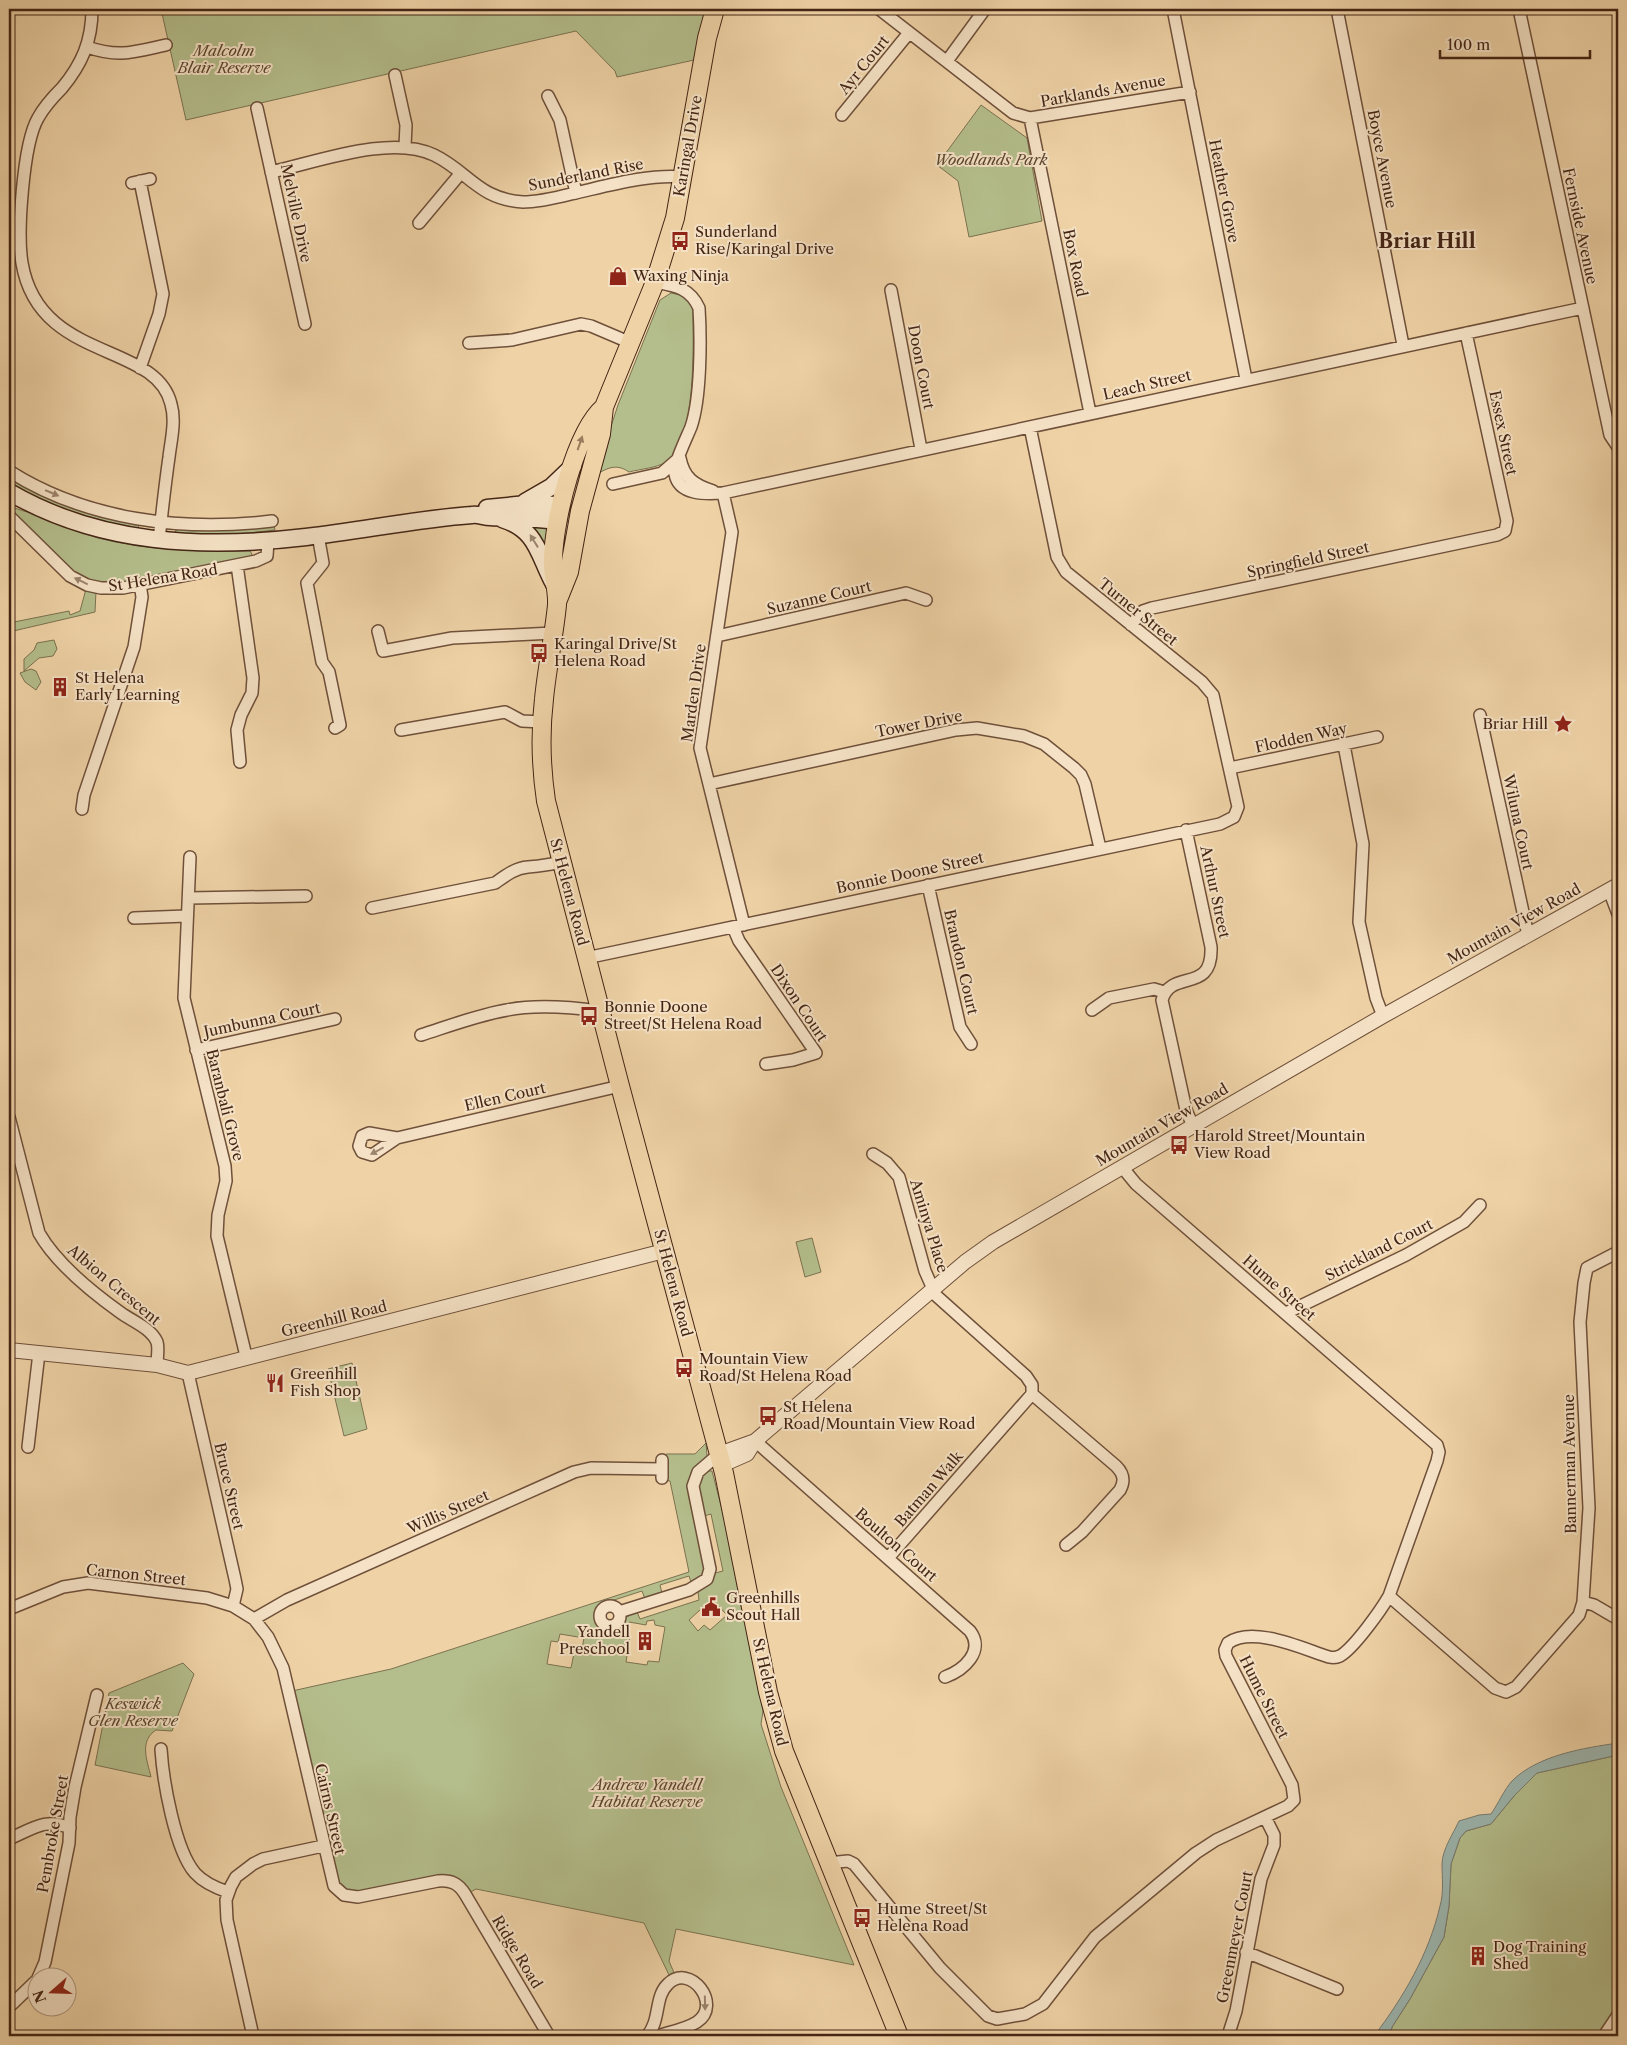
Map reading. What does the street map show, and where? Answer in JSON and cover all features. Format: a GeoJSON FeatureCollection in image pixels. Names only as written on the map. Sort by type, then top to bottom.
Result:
{"type":"FeatureCollection","features":[{"type":"Feature","properties":{"kind":"main road","name":"Karingal Drive"},"geometry":{"type":"LineString","coordinates":[[579,518],[601,434],[604,407],[655,282],[675,218],[707,38],[715,9]]}},
{"type":"Feature","properties":{"kind":"main road","name":"Karingal Drive"},"geometry":{"type":"LineString","coordinates":[[560,514],[573,466],[588,425],[604,407]]}},
{"type":"Feature","properties":{"kind":"main road"},"geometry":{"type":"LineString","coordinates":[[523,504],[551,488],[573,466]]}},
{"type":"Feature","properties":{"kind":"main road","name":"St Helena Road"},"geometry":{"type":"LineString","coordinates":[[9,492],[76,524],[118,535],[159,540],[210,542],[268,541],[474,514],[488,508],[523,504],[544,503],[560,514]]}},
{"type":"Feature","properties":{"kind":"main road","name":"St Helena Road"},"geometry":{"type":"LineString","coordinates":[[474,514],[494,517],[560,514],[579,518],[567,578],[557,602],[542,722],[543,776],[560,862],[664,1251],[716,1461],[774,1718],[793,1778],[899,2036]]}},
{"type":"Feature","properties":{"kind":"main road","name":"St Helena Road"},"geometry":{"type":"LineString","coordinates":[[557,602],[553,556],[560,514]]}},
{"type":"Feature","properties":{"kind":"main road"},"geometry":{"type":"LineString","coordinates":[[494,517],[519,526],[533,538],[554,584]]}},
{"type":"Feature","properties":{"kind":"street"},"geometry":{"type":"LineString","coordinates":[[92,9],[87,47],[79,66],[38,117],[30,137],[26,158],[22,261],[31,293],[59,327],[75,337],[140,368],[163,386],[173,412],[159,540]]}},
{"type":"Feature","properties":{"kind":"street","name":"Parklands Avenue"},"geometry":{"type":"LineString","coordinates":[[878,9],[1013,113],[1030,118],[1190,92]]}},
{"type":"Feature","properties":{"kind":"street"},"geometry":{"type":"LineString","coordinates":[[947,61],[985,9]]}},
{"type":"Feature","properties":{"kind":"street","name":"Heather Grove"},"geometry":{"type":"LineString","coordinates":[[1174,9],[1246,379]]}},
{"type":"Feature","properties":{"kind":"street","name":"Boyce Avenue"},"geometry":{"type":"LineString","coordinates":[[1337,9],[1403,345]]}},
{"type":"Feature","properties":{"kind":"street","name":"Fernside Avenue"},"geometry":{"type":"LineString","coordinates":[[1519,9],[1610,435],[1618,447]]}},
{"type":"Feature","properties":{"kind":"street","name":"Ayr Court"},"geometry":{"type":"LineString","coordinates":[[842,116],[908,34]]}},
{"type":"Feature","properties":{"kind":"street"},"geometry":{"type":"LineString","coordinates":[[87,47],[114,54],[166,45]]}},
{"type":"Feature","properties":{"kind":"street"},"geometry":{"type":"LineString","coordinates":[[395,75],[406,125],[405,146]]}},
{"type":"Feature","properties":{"kind":"street"},"geometry":{"type":"LineString","coordinates":[[548,96],[560,120],[576,193]]}},
{"type":"Feature","properties":{"kind":"street","name":"Melville Drive"},"geometry":{"type":"LineString","coordinates":[[257,108],[304,324]]}},
{"type":"Feature","properties":{"kind":"street","name":"Box Road"},"geometry":{"type":"LineString","coordinates":[[1030,118],[1090,413]]}},
{"type":"Feature","properties":{"kind":"street","name":"Sunderland Rise"},"geometry":{"type":"LineString","coordinates":[[271,172],[382,148],[405,146],[433,155],[483,191],[506,200],[534,202],[654,178],[683,177]]}},
{"type":"Feature","properties":{"kind":"street"},"geometry":{"type":"LineString","coordinates":[[419,223],[460,174]]}},
{"type":"Feature","properties":{"kind":"street"},"geometry":{"type":"LineString","coordinates":[[140,368],[159,314],[163,294],[141,181]]}},
{"type":"Feature","properties":{"kind":"street"},"geometry":{"type":"LineString","coordinates":[[613,484],[662,473],[680,458],[694,417],[697,397],[699,308],[692,294],[685,289],[655,282]]}},
{"type":"Feature","properties":{"kind":"street","name":"Doon Court"},"geometry":{"type":"LineString","coordinates":[[891,290],[921,449]]}},
{"type":"Feature","properties":{"kind":"street","name":"Leach Street"},"geometry":{"type":"LineString","coordinates":[[721,493],[1403,345],[1466,334],[1583,308]]}},
{"type":"Feature","properties":{"kind":"street"},"geometry":{"type":"LineString","coordinates":[[469,343],[512,340],[581,324],[591,326],[631,343]]}},
{"type":"Feature","properties":{"kind":"street","name":"Essex Street"},"geometry":{"type":"LineString","coordinates":[[1466,334],[1507,522],[1505,531],[1497,535]]}},
{"type":"Feature","properties":{"kind":"street","name":"Turner Street"},"geometry":{"type":"LineString","coordinates":[[1030,427],[1060,564],[1072,579],[1131,625],[1211,692],[1230,768],[1237,813]]}},
{"type":"Feature","properties":{"kind":"street"},"geometry":{"type":"LineString","coordinates":[[680,458],[689,485],[721,493]]}},
{"type":"Feature","properties":{"kind":"street"},"geometry":{"type":"LineString","coordinates":[[9,471],[68,500],[114,514],[160,523],[211,526],[272,521]]}},
{"type":"Feature","properties":{"kind":"street","name":"Marden Drive"},"geometry":{"type":"LineString","coordinates":[[721,493],[732,532],[700,743],[738,926]]}},
{"type":"Feature","properties":{"kind":"street","name":"St Helena Road"},"geometry":{"type":"LineString","coordinates":[[9,516],[64,570],[78,580],[107,589],[238,565],[264,558],[268,553],[268,541]]}},
{"type":"Feature","properties":{"kind":"street"},"geometry":{"type":"LineString","coordinates":[[318,535],[323,563],[307,583],[322,662],[329,672],[340,725],[335,728]]}},
{"type":"Feature","properties":{"kind":"street","name":"Springfield Street"},"geometry":{"type":"LineString","coordinates":[[1131,625],[1143,611],[1152,608],[1497,535]]}},
{"type":"Feature","properties":{"kind":"street"},"geometry":{"type":"LineString","coordinates":[[238,565],[253,678],[252,693],[241,714],[237,730],[240,762]]}},
{"type":"Feature","properties":{"kind":"street"},"geometry":{"type":"LineString","coordinates":[[82,809],[84,795],[134,647],[142,596],[140,584]]}},
{"type":"Feature","properties":{"kind":"street","name":"Suzanne Court"},"geometry":{"type":"LineString","coordinates":[[717,636],[906,594],[926,600]]}},
{"type":"Feature","properties":{"kind":"street"},"geometry":{"type":"LineString","coordinates":[[378,631],[382,651],[452,638],[553,633]]}},
{"type":"Feature","properties":{"kind":"street"},"geometry":{"type":"LineString","coordinates":[[401,730],[505,712],[522,721],[542,722]]}},
{"type":"Feature","properties":{"kind":"street","name":"Wiluna Court"},"geometry":{"type":"LineString","coordinates":[[1480,715],[1528,935]]}},
{"type":"Feature","properties":{"kind":"street","name":"Tower Drive"},"geometry":{"type":"LineString","coordinates":[[709,784],[956,730],[977,728],[1024,736],[1044,744],[1080,775],[1100,848]]}},
{"type":"Feature","properties":{"kind":"street","name":"Flodden Way"},"geometry":{"type":"LineString","coordinates":[[1230,768],[1377,737]]}},
{"type":"Feature","properties":{"kind":"street"},"geometry":{"type":"LineString","coordinates":[[1344,745],[1363,844],[1359,922],[1376,998],[1383,1016]]}},
{"type":"Feature","properties":{"kind":"street","name":"Bonnie Doone Street"},"geometry":{"type":"LineString","coordinates":[[586,958],[1228,821],[1237,813]]}},
{"type":"Feature","properties":{"kind":"street","name":"Arthur Street"},"geometry":{"type":"LineString","coordinates":[[1164,992],[1171,985],[1197,979],[1206,970],[1212,959],[1212,947],[1186,830]]}},
{"type":"Feature","properties":{"kind":"street","name":"Baranbali Grove"},"geometry":{"type":"LineString","coordinates":[[190,857],[184,998],[225,1166],[226,1181],[218,1215],[216,1236],[246,1356]]}},
{"type":"Feature","properties":{"kind":"street"},"geometry":{"type":"LineString","coordinates":[[372,908],[495,883],[519,869],[560,862]]}},
{"type":"Feature","properties":{"kind":"street","name":"Brandon Court"},"geometry":{"type":"LineString","coordinates":[[928,885],[960,1027],[971,1044]]}},
{"type":"Feature","properties":{"kind":"street"},"geometry":{"type":"LineString","coordinates":[[1614,888],[1618,914]]}},
{"type":"Feature","properties":{"kind":"street","name":"Mountain View Road"},"geometry":{"type":"LineString","coordinates":[[716,1461],[755,1441],[932,1290],[992,1242],[1383,1016],[1614,888]]}},
{"type":"Feature","properties":{"kind":"street"},"geometry":{"type":"LineString","coordinates":[[189,898],[306,896]]}},
{"type":"Feature","properties":{"kind":"street"},"geometry":{"type":"LineString","coordinates":[[134,918],[186,916]]}},
{"type":"Feature","properties":{"kind":"street","name":"Dixon Court"},"geometry":{"type":"LineString","coordinates":[[738,926],[739,941],[816,1053],[793,1060],[766,1064]]}},
{"type":"Feature","properties":{"kind":"street"},"geometry":{"type":"LineString","coordinates":[[1092,1010],[1109,998],[1154,989],[1164,992],[1162,1000],[1186,1110],[1193,1126]]}},
{"type":"Feature","properties":{"kind":"street"},"geometry":{"type":"LineString","coordinates":[[421,1035],[507,1010],[560,1008],[600,1011]]}},
{"type":"Feature","properties":{"kind":"street","name":"Jumbunna Court"},"geometry":{"type":"LineString","coordinates":[[196,1050],[335,1019]]}},
{"type":"Feature","properties":{"kind":"street","name":"Ellen Court"},"geometry":{"type":"LineString","coordinates":[[397,1138],[620,1086]]}},
{"type":"Feature","properties":{"kind":"street","name":"Albion Crescent"},"geometry":{"type":"LineString","coordinates":[[9,1117],[39,1233],[45,1244],[58,1259],[98,1294],[149,1332],[157,1343],[157,1364]]}},
{"type":"Feature","properties":{"kind":"street","name":"Aminya Place"},"geometry":{"type":"LineString","coordinates":[[873,1154],[887,1162],[899,1177],[932,1290]]}},
{"type":"Feature","properties":{"kind":"street","name":"Hume Street"},"geometry":{"type":"LineString","coordinates":[[828,1863],[848,1861],[854,1864],[951,1981],[988,2016],[1002,2018],[1026,2014],[1039,2007],[1095,1937],[1196,1853],[1216,1840],[1292,1803],[1294,1791],[1229,1663],[1226,1646],[1236,1638],[1256,1636],[1338,1658],[1346,1652],[1377,1615],[1389,1596],[1438,1461],[1439,1449],[1433,1441],[1136,1184],[1122,1167]]}},
{"type":"Feature","properties":{"kind":"street","name":"Strickland Court"},"geometry":{"type":"LineString","coordinates":[[1286,1314],[1406,1255],[1464,1222],[1480,1205]]}},
{"type":"Feature","properties":{"kind":"street","name":"Greenhill Road"},"geometry":{"type":"LineString","coordinates":[[188,1373],[246,1356],[355,1331],[664,1251]]}},
{"type":"Feature","properties":{"kind":"street","name":"Bannerman Avenue"},"geometry":{"type":"LineString","coordinates":[[1389,1596],[1494,1688],[1506,1692],[1516,1687],[1579,1615],[1583,1602],[1589,1501],[1580,1322],[1582,1298],[1588,1268],[1618,1252]]}},
{"type":"Feature","properties":{"kind":"street"},"geometry":{"type":"LineString","coordinates":[[932,1290],[1026,1376],[1032,1385],[1032,1394],[1116,1466],[1123,1476],[1123,1485],[1120,1490],[1082,1532],[1066,1545]]}},
{"type":"Feature","properties":{"kind":"street"},"geometry":{"type":"LineString","coordinates":[[9,1350],[157,1364],[188,1373]]}},
{"type":"Feature","properties":{"kind":"street"},"geometry":{"type":"LineString","coordinates":[[28,1447],[39,1353]]}},
{"type":"Feature","properties":{"kind":"street","name":"Bruce Street"},"geometry":{"type":"LineString","coordinates":[[188,1373],[237,1589],[233,1606]]}},
{"type":"Feature","properties":{"kind":"street","name":"Batman Walk"},"geometry":{"type":"LineString","coordinates":[[888,1558],[1032,1394]]}},
{"type":"Feature","properties":{"kind":"street","name":"Boulton Court"},"geometry":{"type":"LineString","coordinates":[[755,1441],[888,1558],[974,1637],[976,1645],[974,1653],[961,1668],[945,1677]]}},
{"type":"Feature","properties":{"kind":"street"},"geometry":{"type":"LineString","coordinates":[[619,1612],[690,1590],[708,1579],[710,1569],[693,1486],[698,1472],[716,1461]]}},
{"type":"Feature","properties":{"kind":"street","name":"Willis Street"},"geometry":{"type":"LineString","coordinates":[[254,1619],[286,1600],[574,1472],[592,1468],[662,1469]]}},
{"type":"Feature","properties":{"kind":"street","name":"Carnon Street"},"geometry":{"type":"LineString","coordinates":[[9,1610],[63,1587],[88,1583],[207,1598],[233,1606]]}},
{"type":"Feature","properties":{"kind":"street"},"geometry":{"type":"LineString","coordinates":[[1583,1602],[1594,1605],[1618,1619]]}},
{"type":"Feature","properties":{"kind":"street"},"geometry":{"type":"LineString","coordinates":[[233,1606],[254,1619]]}},
{"type":"Feature","properties":{"kind":"street","name":"Cairns Street"},"geometry":{"type":"LineString","coordinates":[[254,1619],[268,1636],[283,1668],[323,1846],[334,1886],[348,1897],[363,1897],[446,1880],[457,1884]]}},
{"type":"Feature","properties":{"kind":"street","name":"Pembroke Street"},"geometry":{"type":"LineString","coordinates":[[42,1968],[69,1843],[75,1787],[98,1695]]}},
{"type":"Feature","properties":{"kind":"street"},"geometry":{"type":"LineString","coordinates":[[161,1749],[165,1782],[178,1838],[185,1858],[201,1879],[228,1892]]}},
{"type":"Feature","properties":{"kind":"street","name":"Greenmeyer Court"},"geometry":{"type":"LineString","coordinates":[[1228,2036],[1236,2011],[1261,1879],[1274,1845],[1274,1834],[1265,1817]]}},
{"type":"Feature","properties":{"kind":"street"},"geometry":{"type":"LineString","coordinates":[[9,1839],[54,1822],[70,1828]]}},
{"type":"Feature","properties":{"kind":"street"},"geometry":{"type":"LineString","coordinates":[[253,2036],[227,1920],[228,1892],[236,1877],[253,1864],[264,1859],[323,1846]]}},
{"type":"Feature","properties":{"kind":"street","name":"Ridge Road"},"geometry":{"type":"LineString","coordinates":[[457,1884],[465,1894],[549,2036]]}},
{"type":"Feature","properties":{"kind":"street"},"geometry":{"type":"LineString","coordinates":[[1246,1952],[1337,1989]]}},
{"type":"Feature","properties":{"kind":"street"},"geometry":{"type":"LineString","coordinates":[[647,2036],[656,2022],[661,1994],[667,1984],[678,1979],[694,1982],[702,1988],[706,1999],[704,2014],[699,2021],[657,2036]]}},
{"type":"Feature","properties":{"kind":"street","name":"Pembroke Street"},"geometry":{"type":"LineString","coordinates":[[9,2007],[28,1988]]}},
{"type":"Feature","properties":{"kind":"street"},"geometry":{"type":"LineString","coordinates":[[1604,2036],[1618,2015]]}},
{"type":"Feature","properties":{"kind":"green space","name":"Malcolm Blair Reserve"},"geometry":{"type":"Polygon","coordinates":[[[161,9],[705,9],[694,60],[617,77],[615,71],[576,31],[186,120],[161,9]]]}},
{"type":"Feature","properties":{"kind":"green space","name":"Woodlands Park"},"geometry":{"type":"Polygon","coordinates":[[[981,105],[1027,138],[1042,221],[969,237],[958,181],[937,165],[981,105]]]}},
{"type":"Feature","properties":{"kind":"green space"},"geometry":{"type":"Polygon","coordinates":[[[671,293],[685,296],[693,307],[691,391],[683,434],[676,451],[666,462],[653,467],[629,472],[612,467],[595,475],[618,405],[660,300],[671,293]]]}},
{"type":"Feature","properties":{"kind":"green space"},"geometry":{"type":"Polygon","coordinates":[[[9,476],[139,523],[138,529],[67,513],[9,484],[9,476]]]}},
{"type":"Feature","properties":{"kind":"green space"},"geometry":{"type":"Polygon","coordinates":[[[9,505],[91,536],[116,542],[173,549],[250,551],[252,554],[251,556],[112,585],[89,581],[68,568],[29,527],[9,511],[9,505]]]}},
{"type":"Feature","properties":{"kind":"green space"},"geometry":{"type":"Polygon","coordinates":[[[520,521],[550,527],[547,558],[520,521]]]}},
{"type":"Feature","properties":{"kind":"green space"},"geometry":{"type":"Polygon","coordinates":[[[274,525],[275,530],[229,535],[178,534],[175,531],[179,529],[230,530],[274,525]]]}},
{"type":"Feature","properties":{"kind":"green space"},"geometry":{"type":"Polygon","coordinates":[[[86,589],[96,591],[95,612],[9,632],[9,623],[69,611],[70,615],[80,611],[86,589]]]}},
{"type":"Feature","properties":{"kind":"green space"},"geometry":{"type":"Polygon","coordinates":[[[54,640],[57,649],[53,656],[39,658],[24,671],[24,659],[34,650],[37,643],[54,640]]]}},
{"type":"Feature","properties":{"kind":"green space"},"geometry":{"type":"Polygon","coordinates":[[[31,669],[36,671],[41,682],[36,690],[25,682],[20,673],[31,669]]]}},
{"type":"Feature","properties":{"kind":"green space"},"geometry":{"type":"Polygon","coordinates":[[[812,1238],[821,1272],[805,1277],[796,1242],[812,1238]]]}},
{"type":"Feature","properties":{"kind":"green space"},"geometry":{"type":"Polygon","coordinates":[[[352,1363],[367,1429],[344,1436],[328,1369],[352,1363]]]}},
{"type":"Feature","properties":{"kind":"green space","name":"Andrew Yandell Habitat Reserve"},"geometry":{"type":"Polygon","coordinates":[[[706,1443],[707,1456],[693,1471],[688,1482],[689,1497],[704,1564],[703,1575],[691,1582],[689,1576],[660,1585],[662,1593],[645,1599],[642,1591],[608,1602],[597,1608],[596,1619],[604,1629],[614,1629],[628,1616],[637,1612],[640,1619],[699,1600],[698,1592],[709,1584],[715,1573],[723,1571],[711,1514],[704,1516],[699,1492],[702,1476],[706,1471],[712,1471],[726,1525],[763,1711],[761,1724],[781,1787],[854,1965],[676,1929],[669,1961],[675,1975],[670,1977],[644,1923],[476,1889],[469,1893],[463,1884],[360,1894],[340,1888],[292,1691],[391,1669],[689,1572],[670,1481],[666,1480],[666,1454],[695,1454],[706,1443]],[[712,1599],[689,1620],[698,1631],[704,1625],[710,1630],[727,1615],[712,1599]],[[654,1620],[647,1621],[646,1625],[629,1622],[628,1630],[622,1634],[630,1636],[626,1662],[647,1665],[648,1661],[659,1662],[665,1627],[655,1625],[654,1620]],[[560,1634],[558,1642],[551,1641],[547,1664],[571,1668],[575,1648],[582,1649],[584,1638],[560,1634]]]}},
{"type":"Feature","properties":{"kind":"green space","name":"Keswick Glen Reserve"},"geometry":{"type":"Polygon","coordinates":[[[183,1663],[194,1674],[172,1731],[156,1730],[147,1740],[146,1758],[151,1777],[95,1765],[109,1693],[183,1663]]]}},
{"type":"Feature","properties":{"kind":"green space"},"geometry":{"type":"Polygon","coordinates":[[[1618,1755],[1618,2001],[1616,2010],[1599,2036],[1573,2036],[1559,2030],[1555,2036],[1390,2036],[1392,2027],[1410,1999],[1444,1937],[1449,1906],[1451,1864],[1460,1838],[1466,1831],[1491,1824],[1514,1796],[1537,1773],[1618,1755]]]}},
{"type":"Feature","properties":{"kind":"water"},"geometry":{"type":"Polygon","coordinates":[[[1618,1743],[1618,1755],[1537,1773],[1514,1796],[1491,1824],[1466,1831],[1460,1838],[1451,1864],[1449,1906],[1444,1937],[1410,1999],[1392,2027],[1390,2036],[1374,2036],[1405,1991],[1429,1941],[1441,1901],[1442,1859],[1459,1821],[1479,1815],[1491,1814],[1512,1781],[1535,1765],[1576,1750],[1618,1743]]]}},
{"type":"Feature","properties":{"kind":"place","name":"Sunderland Rise/Karingal Drive"},"geometry":{"type":"Point","coordinates":[680,241]}},
{"type":"Feature","properties":{"kind":"place","name":"Waxing Ninja"},"geometry":{"type":"Point","coordinates":[618,276]}},
{"type":"Feature","properties":{"kind":"place","name":"Karingal Drive/St Helena Road"},"geometry":{"type":"Point","coordinates":[539,653]}},
{"type":"Feature","properties":{"kind":"place","name":"St Helena Early Learning"},"geometry":{"type":"Point","coordinates":[60,687]}},
{"type":"Feature","properties":{"kind":"place","name":"Briar Hill"},"geometry":{"type":"Point","coordinates":[1563,724]}},
{"type":"Feature","properties":{"kind":"place","name":"Bonnie Doone Street/St Helena Road"},"geometry":{"type":"Point","coordinates":[589,1016]}},
{"type":"Feature","properties":{"kind":"place","name":"Harold Street/Mountain View Road"},"geometry":{"type":"Point","coordinates":[1179,1145]}},
{"type":"Feature","properties":{"kind":"place","name":"Mountain View Road/St Helena Road"},"geometry":{"type":"Point","coordinates":[684,1368]}},
{"type":"Feature","properties":{"kind":"place","name":"Greenhill Fish Shop"},"geometry":{"type":"Point","coordinates":[275,1383]}},
{"type":"Feature","properties":{"kind":"place","name":"St Helena Road/Mountain View Road"},"geometry":{"type":"Point","coordinates":[768,1416]}},
{"type":"Feature","properties":{"kind":"place","name":"Greenhills Scout Hall"},"geometry":{"type":"Point","coordinates":[711,1607]}},
{"type":"Feature","properties":{"kind":"place","name":"Yandell Preschool"},"geometry":{"type":"Point","coordinates":[645,1641]}},
{"type":"Feature","properties":{"kind":"place","name":"Hume Street/St Helena Road"},"geometry":{"type":"Point","coordinates":[862,1918]}},
{"type":"Feature","properties":{"kind":"place","name":"Dog Training Shed"},"geometry":{"type":"Point","coordinates":[1478,1956]}},
{"type":"Feature","properties":{"kind":"district","name":"Briar Hill"},"geometry":{"type":"Point","coordinates":[1427,241]}}]}
